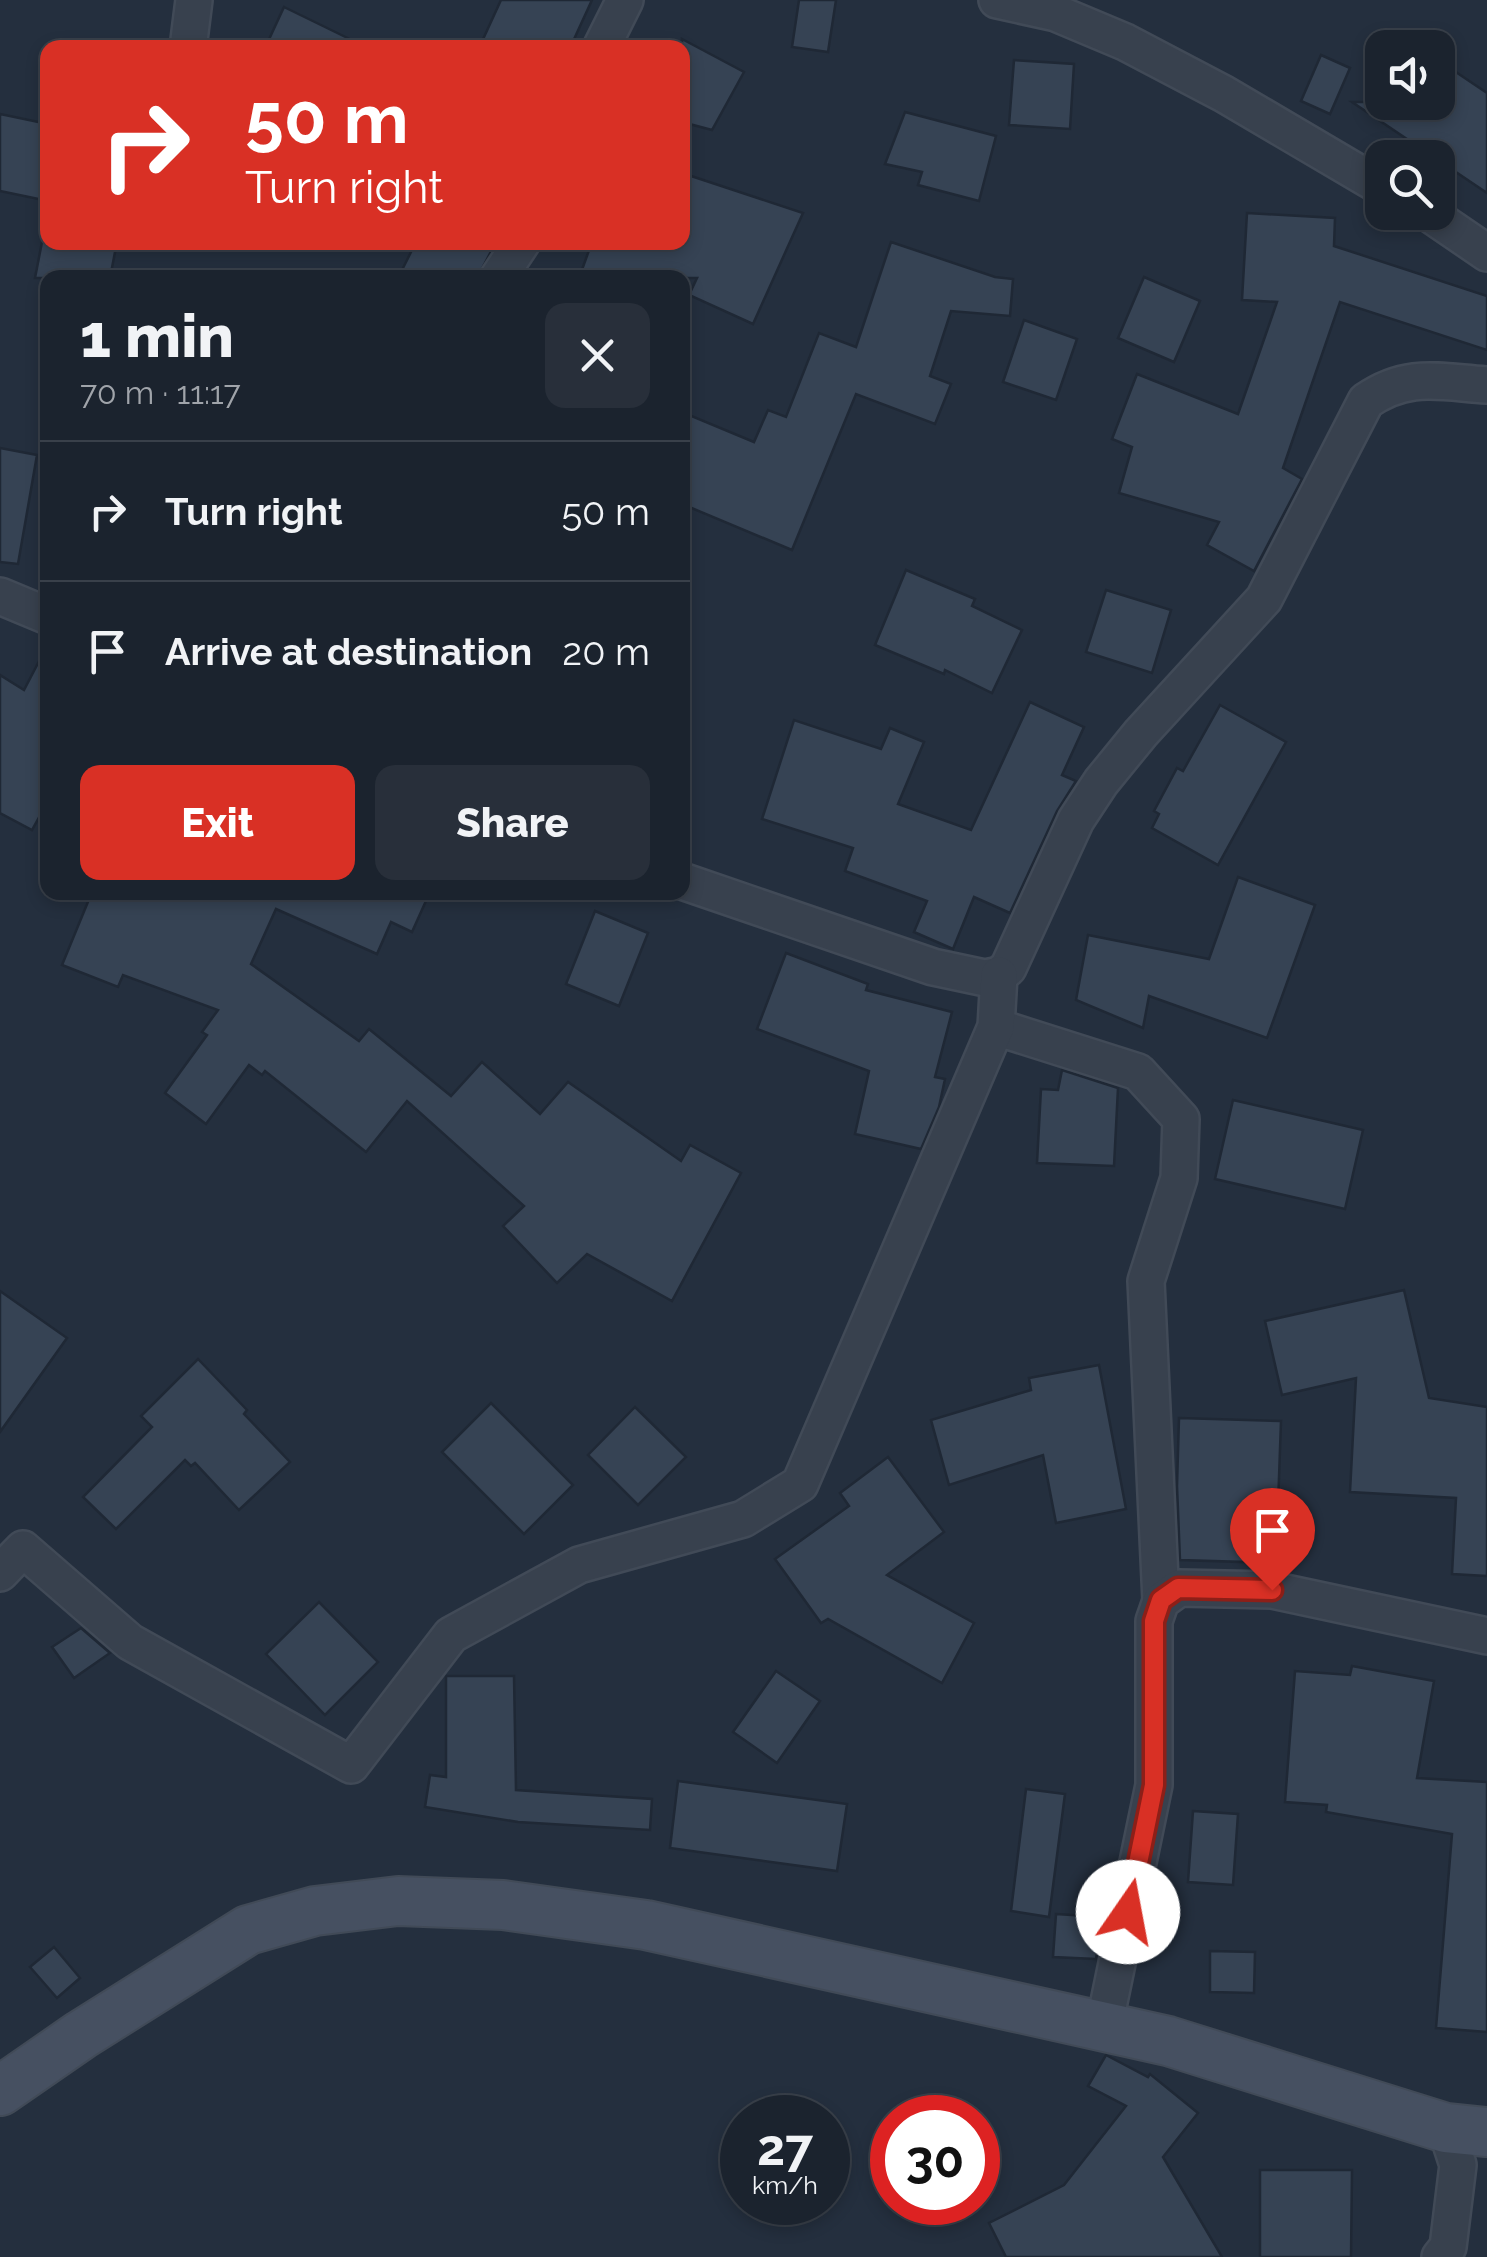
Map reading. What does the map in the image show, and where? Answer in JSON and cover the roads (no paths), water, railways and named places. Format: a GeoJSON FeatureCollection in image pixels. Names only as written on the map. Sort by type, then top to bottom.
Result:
{"type":"FeatureCollection","features":[{"type":"Feature","properties":{"kind":"street"},"geometry":{"type":"LineString","coordinates":[[189,40],[194,0]]}},
{"type":"Feature","properties":{"kind":"street"},"geometry":{"type":"LineString","coordinates":[[605,40],[625,0]]}},
{"type":"Feature","properties":{"kind":"street"},"geometry":{"type":"LineString","coordinates":[[997,0],[1058,6],[1224,94],[1365,176]]}},
{"type":"Feature","properties":{"kind":"street"},"geometry":{"type":"LineString","coordinates":[[1453,230],[1487,253]]}},
{"type":"Feature","properties":{"kind":"street"},"geometry":{"type":"LineString","coordinates":[[690,884],[934,968],[985,978],[999,975],[1008,968],[1076,820],[1101,782],[1141,732],[1264,598],[1366,401],[1387,386],[1416,380],[1487,385]]}},
{"type":"Feature","properties":{"kind":"street"},"geometry":{"type":"LineString","coordinates":[[0,596],[40,613]]}},
{"type":"Feature","properties":{"kind":"street"},"geometry":{"type":"LineString","coordinates":[[0,1574],[23,1549],[130,1642],[351,1764],[451,1635],[579,1565],[743,1519],[800,1484],[996,1027],[999,975]]}},
{"type":"Feature","properties":{"kind":"street"},"geometry":{"type":"LineString","coordinates":[[996,1027],[1138,1072],[1181,1118],[1179,1178],[1146,1280],[1161,1600],[1154,1621],[1154,1785],[1104,2026]]}},
{"type":"Feature","properties":{"kind":"street"},"geometry":{"type":"LineString","coordinates":[[1161,1600],[1178,1588],[1272,1590],[1487,1636]]}},
{"type":"Feature","properties":{"kind":"street"},"geometry":{"type":"LineString","coordinates":[[0,2091],[80,2035],[248,1930],[315,1911],[398,1901],[503,1905],[646,1925],[1104,2026],[1168,2041],[1466,2130],[1448,2247],[1440,2257]]}}]}
